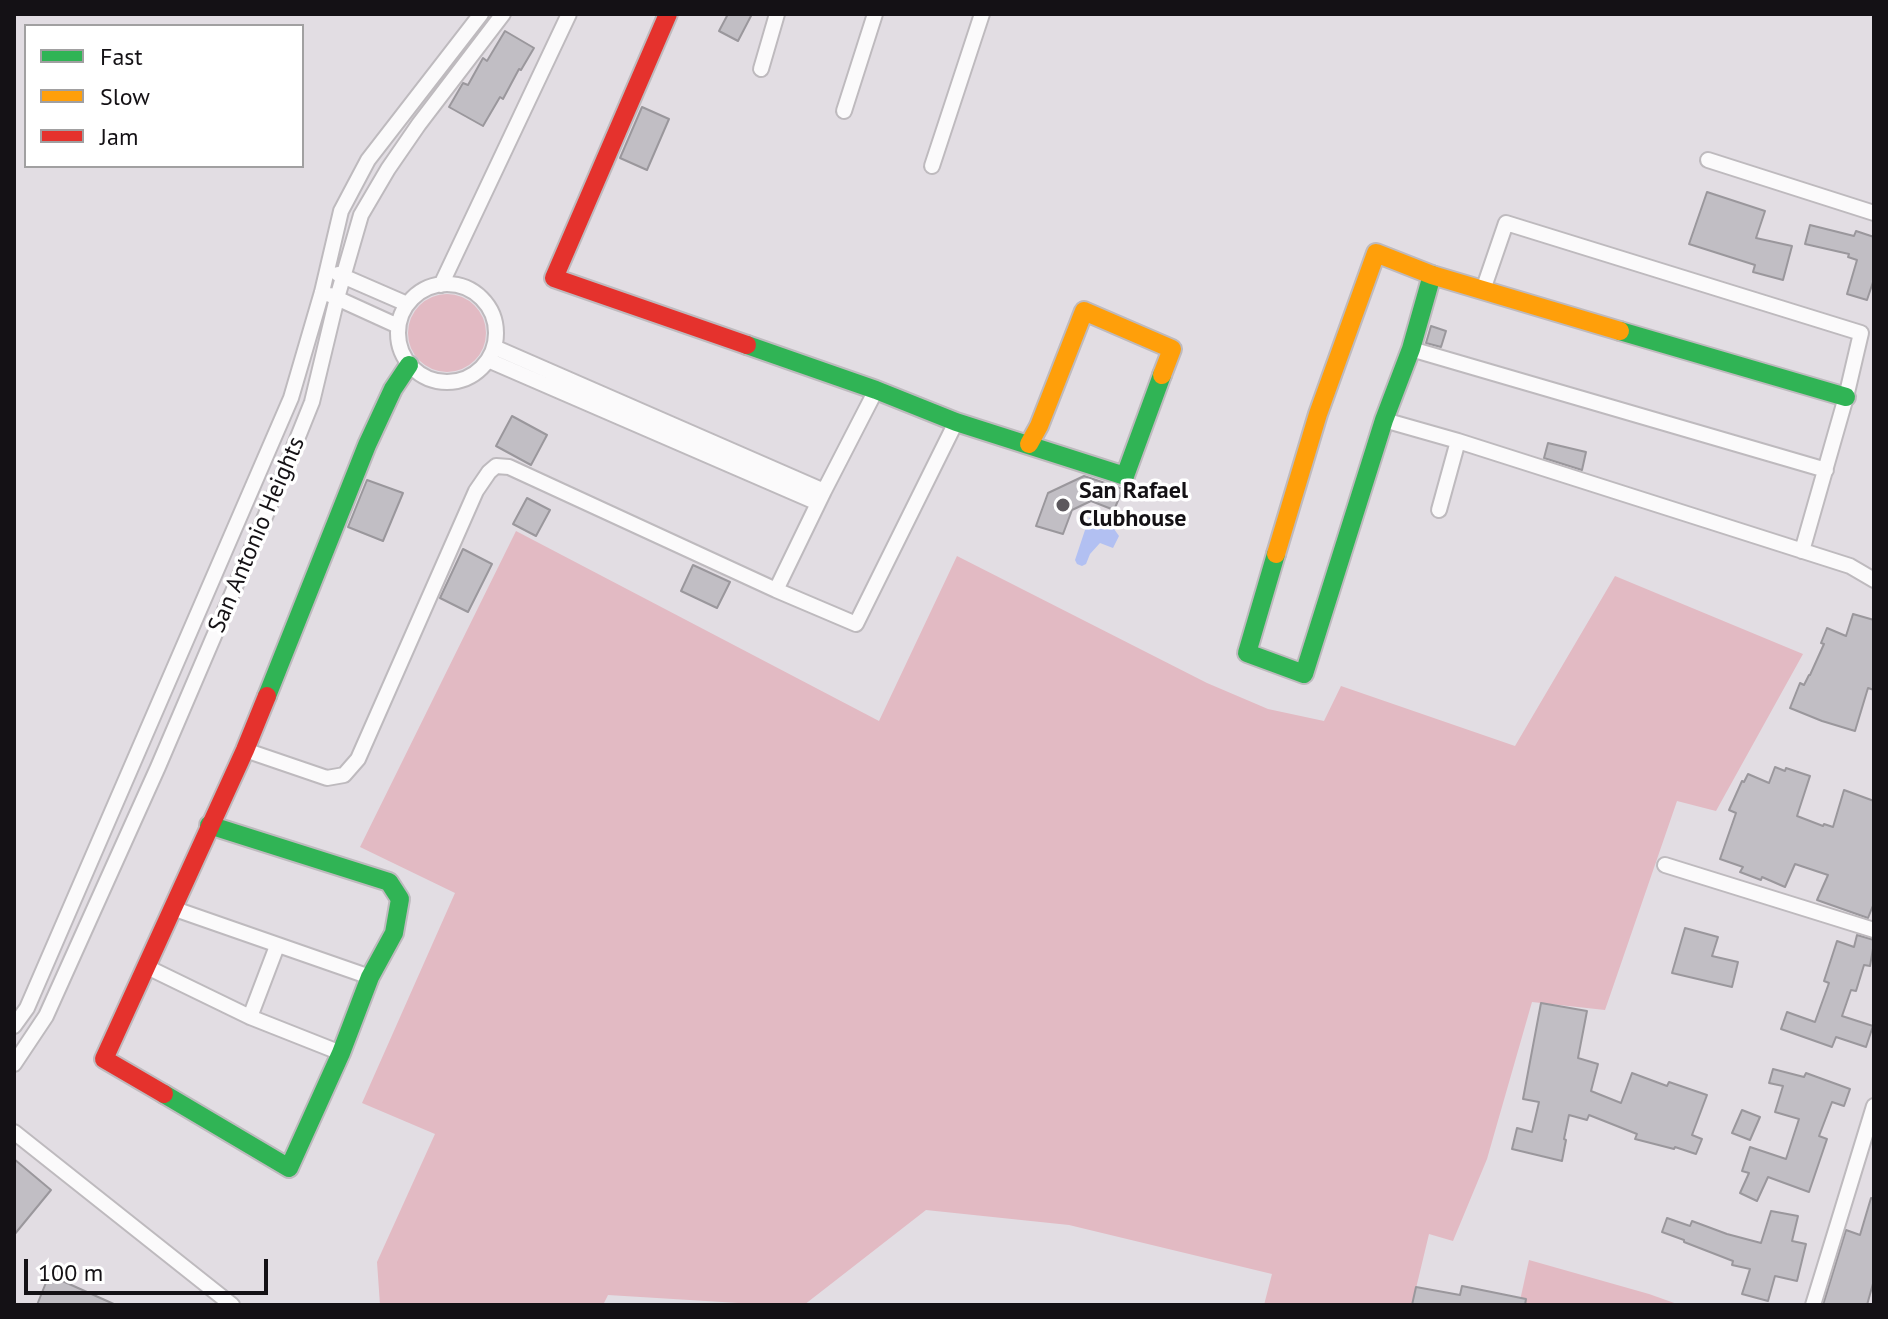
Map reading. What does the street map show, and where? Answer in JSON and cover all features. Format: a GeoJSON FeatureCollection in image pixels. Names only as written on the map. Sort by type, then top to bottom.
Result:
{"type":"FeatureCollection","features":[{"type":"Feature","properties":{"kind":"street","name":"San Antonio Heights"},"geometry":{"type":"LineString","coordinates":[[14,1026],[27,1008],[291,398],[322,292],[341,211],[368,160],[481,14]]}},
{"type":"Feature","properties":{"kind":"street","name":"San Antonio Heights"},"geometry":{"type":"LineString","coordinates":[[14,1064],[46,1016],[158,767],[279,484],[312,402],[361,215],[388,169],[503,14]]}},
{"type":"Feature","properties":{"kind":"street"},"geometry":{"type":"LineString","coordinates":[[441,285],[569,14]]}},
{"type":"Feature","properties":{"kind":"street"},"geometry":{"type":"LineString","coordinates":[[668,14],[554,278],[876,390],[956,422],[1125,476],[1172,349],[1084,311],[1029,444]]}},
{"type":"Feature","properties":{"kind":"street"},"geometry":{"type":"LineString","coordinates":[[761,69],[777,14]]}},
{"type":"Feature","properties":{"kind":"street"},"geometry":{"type":"LineString","coordinates":[[844,111],[875,14]]}},
{"type":"Feature","properties":{"kind":"street"},"geometry":{"type":"LineString","coordinates":[[932,166],[982,14]]}},
{"type":"Feature","properties":{"kind":"street"},"geometry":{"type":"LineString","coordinates":[[1708,160],[1874,213]]}},
{"type":"Feature","properties":{"kind":"street"},"geometry":{"type":"LineString","coordinates":[[1483,290],[1506,223],[1861,333],[1802,551]]}},
{"type":"Feature","properties":{"kind":"street"},"geometry":{"type":"LineString","coordinates":[[1432,275],[1411,349],[1384,420],[1304,674],[1247,653],[1318,414],[1376,253],[1432,275],[1846,397]]}},
{"type":"Feature","properties":{"kind":"street"},"geometry":{"type":"LineString","coordinates":[[326,269],[407,304]]}},
{"type":"Feature","properties":{"kind":"street"},"geometry":{"type":"LineString","coordinates":[[441,285],[457,285],[472,291],[493,315],[496,331],[491,354],[477,372],[449,383],[420,375],[401,353],[398,340],[398,326],[407,304],[428,288],[441,285]]}},
{"type":"Feature","properties":{"kind":"street"},"geometry":{"type":"LineString","coordinates":[[322,292],[398,326]]}},
{"type":"Feature","properties":{"kind":"street"},"geometry":{"type":"LineString","coordinates":[[1411,349],[1826,470]]}},
{"type":"Feature","properties":{"kind":"street"},"geometry":{"type":"LineString","coordinates":[[491,354],[821,497]]}},
{"type":"Feature","properties":{"kind":"street"},"geometry":{"type":"LineString","coordinates":[[209,825],[389,882],[400,899],[394,933],[370,977],[341,1053],[289,1168],[104,1059],[209,825],[245,750],[367,445],[393,389],[409,365]]}},
{"type":"Feature","properties":{"kind":"street"},"geometry":{"type":"LineString","coordinates":[[776,590],[876,390]]}},
{"type":"Feature","properties":{"kind":"street"},"geometry":{"type":"LineString","coordinates":[[1384,420],[1850,566],[1874,580]]}},
{"type":"Feature","properties":{"kind":"street"},"geometry":{"type":"LineString","coordinates":[[245,750],[327,778],[344,775],[358,759],[476,491],[496,466],[509,467],[856,624],[956,422]]}},
{"type":"Feature","properties":{"kind":"street"},"geometry":{"type":"LineString","coordinates":[[1439,510],[1458,441]]}},
{"type":"Feature","properties":{"kind":"street"},"geometry":{"type":"LineString","coordinates":[[1665,865],[1874,930]]}},
{"type":"Feature","properties":{"kind":"street"},"geometry":{"type":"LineString","coordinates":[[172,908],[370,977]]}},
{"type":"Feature","properties":{"kind":"street"},"geometry":{"type":"LineString","coordinates":[[250,1017],[277,946]]}},
{"type":"Feature","properties":{"kind":"street"},"geometry":{"type":"LineString","coordinates":[[145,966],[250,1017],[341,1053]]}},
{"type":"Feature","properties":{"kind":"street"},"geometry":{"type":"LineString","coordinates":[[1813,1305],[1874,1106]]}},
{"type":"Feature","properties":{"kind":"street"},"geometry":{"type":"LineString","coordinates":[[14,1132],[232,1305]]}},
{"type":"Feature","properties":{"kind":"shaded area"},"geometry":{"type":"Polygon","coordinates":[[[447,294],[462,297],[475,305],[483,318],[486,333],[483,348],[475,361],[462,369],[447,372],[432,369],[419,361],[411,348],[408,333],[411,318],[419,305],[432,297],[447,294]]]}},
{"type":"Feature","properties":{"kind":"shaded area"},"geometry":{"type":"Polygon","coordinates":[[[516,531],[879,721],[957,556],[1207,683],[1268,709],[1324,721],[1341,686],[1515,746],[1615,576],[1803,654],[1716,811],[1677,801],[1605,1010],[1532,1002],[1487,1159],[1453,1241],[1429,1234],[1412,1305],[1264,1305],[1272,1274],[1069,1225],[926,1210],[804,1305],[608,1295],[603,1305],[380,1305],[377,1262],[435,1134],[362,1103],[455,893],[360,847],[516,531]]]}},
{"type":"Feature","properties":{"kind":"shaded area"},"geometry":{"type":"Polygon","coordinates":[[[1529,1260],[1649,1294],[1680,1305],[1519,1305],[1529,1260]]]}},
{"type":"Feature","properties":{"kind":"water"},"geometry":{"type":"Polygon","coordinates":[[[1089,518],[1112,526],[1119,536],[1113,548],[1100,543],[1082,566],[1075,560],[1089,518]]]}},
{"type":"Feature","properties":{"kind":"building"},"geometry":{"type":"Polygon","coordinates":[[[728,14],[752,14],[738,41],[719,31],[728,14]]]}},
{"type":"Feature","properties":{"kind":"building"},"geometry":{"type":"Polygon","coordinates":[[[505,31],[534,48],[483,126],[449,107],[463,83],[468,85],[483,58],[487,61],[505,31]]]}},
{"type":"Feature","properties":{"kind":"building"},"geometry":{"type":"Polygon","coordinates":[[[642,107],[669,119],[647,170],[620,158],[642,107]]]}},
{"type":"Feature","properties":{"kind":"building"},"geometry":{"type":"Polygon","coordinates":[[[1707,192],[1765,211],[1756,238],[1792,246],[1783,280],[1753,272],[1755,265],[1689,244],[1707,192]]]}},
{"type":"Feature","properties":{"kind":"building"},"geometry":{"type":"Polygon","coordinates":[[[1810,225],[1854,236],[1856,231],[1874,237],[1874,279],[1867,300],[1847,294],[1857,260],[1848,257],[1849,254],[1805,244],[1810,225]]]}},
{"type":"Feature","properties":{"kind":"building"},"geometry":{"type":"Polygon","coordinates":[[[1431,326],[1446,331],[1441,347],[1426,343],[1431,326]]]}},
{"type":"Feature","properties":{"kind":"building"},"geometry":{"type":"Polygon","coordinates":[[[512,416],[547,435],[531,465],[496,446],[512,416]]]}},
{"type":"Feature","properties":{"kind":"building"},"geometry":{"type":"Polygon","coordinates":[[[1548,443],[1586,452],[1582,470],[1544,458],[1548,443]]]}},
{"type":"Feature","properties":{"kind":"building","name":"San Rafael Clubhouse"},"geometry":{"type":"Polygon","coordinates":[[[1084,476],[1123,489],[1114,510],[1091,501],[1072,510],[1063,534],[1036,526],[1048,493],[1084,476]]]}},
{"type":"Feature","properties":{"kind":"building"},"geometry":{"type":"Polygon","coordinates":[[[367,480],[403,493],[383,541],[348,527],[367,480]]]}},
{"type":"Feature","properties":{"kind":"building"},"geometry":{"type":"Polygon","coordinates":[[[527,498],[550,510],[536,536],[513,524],[527,498]]]}},
{"type":"Feature","properties":{"kind":"building"},"geometry":{"type":"Polygon","coordinates":[[[463,549],[492,564],[468,612],[440,598],[463,549]]]}},
{"type":"Feature","properties":{"kind":"building"},"geometry":{"type":"Polygon","coordinates":[[[693,565],[730,582],[717,608],[681,591],[693,565]]]}},
{"type":"Feature","properties":{"kind":"building"},"geometry":{"type":"Polygon","coordinates":[[[1853,614],[1874,620],[1874,690],[1868,688],[1855,731],[1790,708],[1800,683],[1804,685],[1810,675],[1824,644],[1821,643],[1827,628],[1846,636],[1853,614]]]}},
{"type":"Feature","properties":{"kind":"building"},"geometry":{"type":"Polygon","coordinates":[[[1775,767],[1810,776],[1797,816],[1823,826],[1833,827],[1844,790],[1874,801],[1874,903],[1868,918],[1817,900],[1828,875],[1795,864],[1785,887],[1740,872],[1743,867],[1720,859],[1736,813],[1729,810],[1742,781],[1748,774],[1769,783],[1775,767]]]}},
{"type":"Feature","properties":{"kind":"building"},"geometry":{"type":"Polygon","coordinates":[[[1685,928],[1718,937],[1712,956],[1738,962],[1732,987],[1672,973],[1685,928]]]}},
{"type":"Feature","properties":{"kind":"building"},"geometry":{"type":"Polygon","coordinates":[[[1857,935],[1874,940],[1870,966],[1864,965],[1856,991],[1851,990],[1842,1016],[1873,1026],[1866,1047],[1836,1037],[1832,1047],[1781,1029],[1787,1012],[1815,1022],[1829,983],[1824,981],[1837,941],[1854,947],[1857,935]]]}},
{"type":"Feature","properties":{"kind":"building"},"geometry":{"type":"Polygon","coordinates":[[[1541,1003],[1587,1011],[1578,1058],[1598,1064],[1591,1091],[1621,1103],[1632,1073],[1667,1086],[1669,1082],[1707,1095],[1692,1135],[1702,1139],[1696,1154],[1635,1139],[1637,1134],[1589,1115],[1587,1120],[1569,1115],[1562,1161],[1512,1149],[1517,1128],[1532,1132],[1539,1102],[1523,1099],[1541,1003]]]}},
{"type":"Feature","properties":{"kind":"building"},"geometry":{"type":"Polygon","coordinates":[[[1773,1069],[1804,1077],[1806,1073],[1850,1089],[1844,1106],[1832,1102],[1819,1136],[1827,1139],[1809,1192],[1768,1177],[1757,1201],[1740,1193],[1749,1173],[1742,1171],[1750,1147],[1786,1159],[1799,1119],[1775,1112],[1783,1086],[1769,1083],[1773,1069]]]}},
{"type":"Feature","properties":{"kind":"building"},"geometry":{"type":"Polygon","coordinates":[[[1742,1110],[1760,1117],[1750,1140],[1732,1133],[1742,1110]]]}},
{"type":"Feature","properties":{"kind":"building"},"geometry":{"type":"Polygon","coordinates":[[[14,1159],[51,1190],[14,1235],[14,1159]]]}},
{"type":"Feature","properties":{"kind":"building"},"geometry":{"type":"Polygon","coordinates":[[[1871,1198],[1874,1199],[1874,1280],[1867,1305],[1823,1305],[1846,1230],[1860,1235],[1871,1198]]]}},
{"type":"Feature","properties":{"kind":"building"},"geometry":{"type":"Polygon","coordinates":[[[1771,1211],[1798,1216],[1792,1241],[1806,1244],[1797,1281],[1775,1276],[1768,1301],[1742,1294],[1750,1269],[1732,1265],[1733,1261],[1662,1232],[1667,1218],[1690,1226],[1692,1221],[1761,1243],[1771,1211]]]}},
{"type":"Feature","properties":{"kind":"building"},"geometry":{"type":"Polygon","coordinates":[[[49,1275],[116,1305],[37,1305],[49,1275]]]}},
{"type":"Feature","properties":{"kind":"building"},"geometry":{"type":"Polygon","coordinates":[[[1462,1286],[1526,1299],[1525,1305],[1412,1305],[1416,1287],[1460,1295],[1462,1286]]]}},
{"type":"Feature","properties":{"kind":"traffic: fast"},"geometry":{"type":"LineString","coordinates":[[1276,554],[1247,653],[1304,674],[1384,420],[1411,349],[1432,275]]}},
{"type":"Feature","properties":{"kind":"traffic: fast"},"geometry":{"type":"LineString","coordinates":[[1620,331],[1846,397]]}},
{"type":"Feature","properties":{"kind":"traffic: fast"},"geometry":{"type":"LineString","coordinates":[[747,345],[956,422],[1125,476],[1162,375]]}},
{"type":"Feature","properties":{"kind":"traffic: fast"},"geometry":{"type":"LineString","coordinates":[[267,696],[367,445],[393,389],[409,365]]}},
{"type":"Feature","properties":{"kind":"traffic: fast"},"geometry":{"type":"LineString","coordinates":[[164,1094],[289,1168],[341,1053],[370,977],[394,933],[400,899],[389,882],[209,825]]}},
{"type":"Feature","properties":{"kind":"traffic: slow"},"geometry":{"type":"LineString","coordinates":[[1276,554],[1318,414],[1376,253],[1432,275],[1620,331]]}},
{"type":"Feature","properties":{"kind":"traffic: slow"},"geometry":{"type":"LineString","coordinates":[[1029,444],[1084,311],[1172,349],[1162,375]]}},
{"type":"Feature","properties":{"kind":"traffic: jam"},"geometry":{"type":"LineString","coordinates":[[668,14],[554,278],[747,345]]}},
{"type":"Feature","properties":{"kind":"traffic: jam"},"geometry":{"type":"LineString","coordinates":[[164,1094],[104,1059],[267,696]]}},
{"type":"Feature","properties":{"kind":"place","name":"San Rafael Clubhouse"},"geometry":{"type":"Point","coordinates":[1063,505]}}]}
